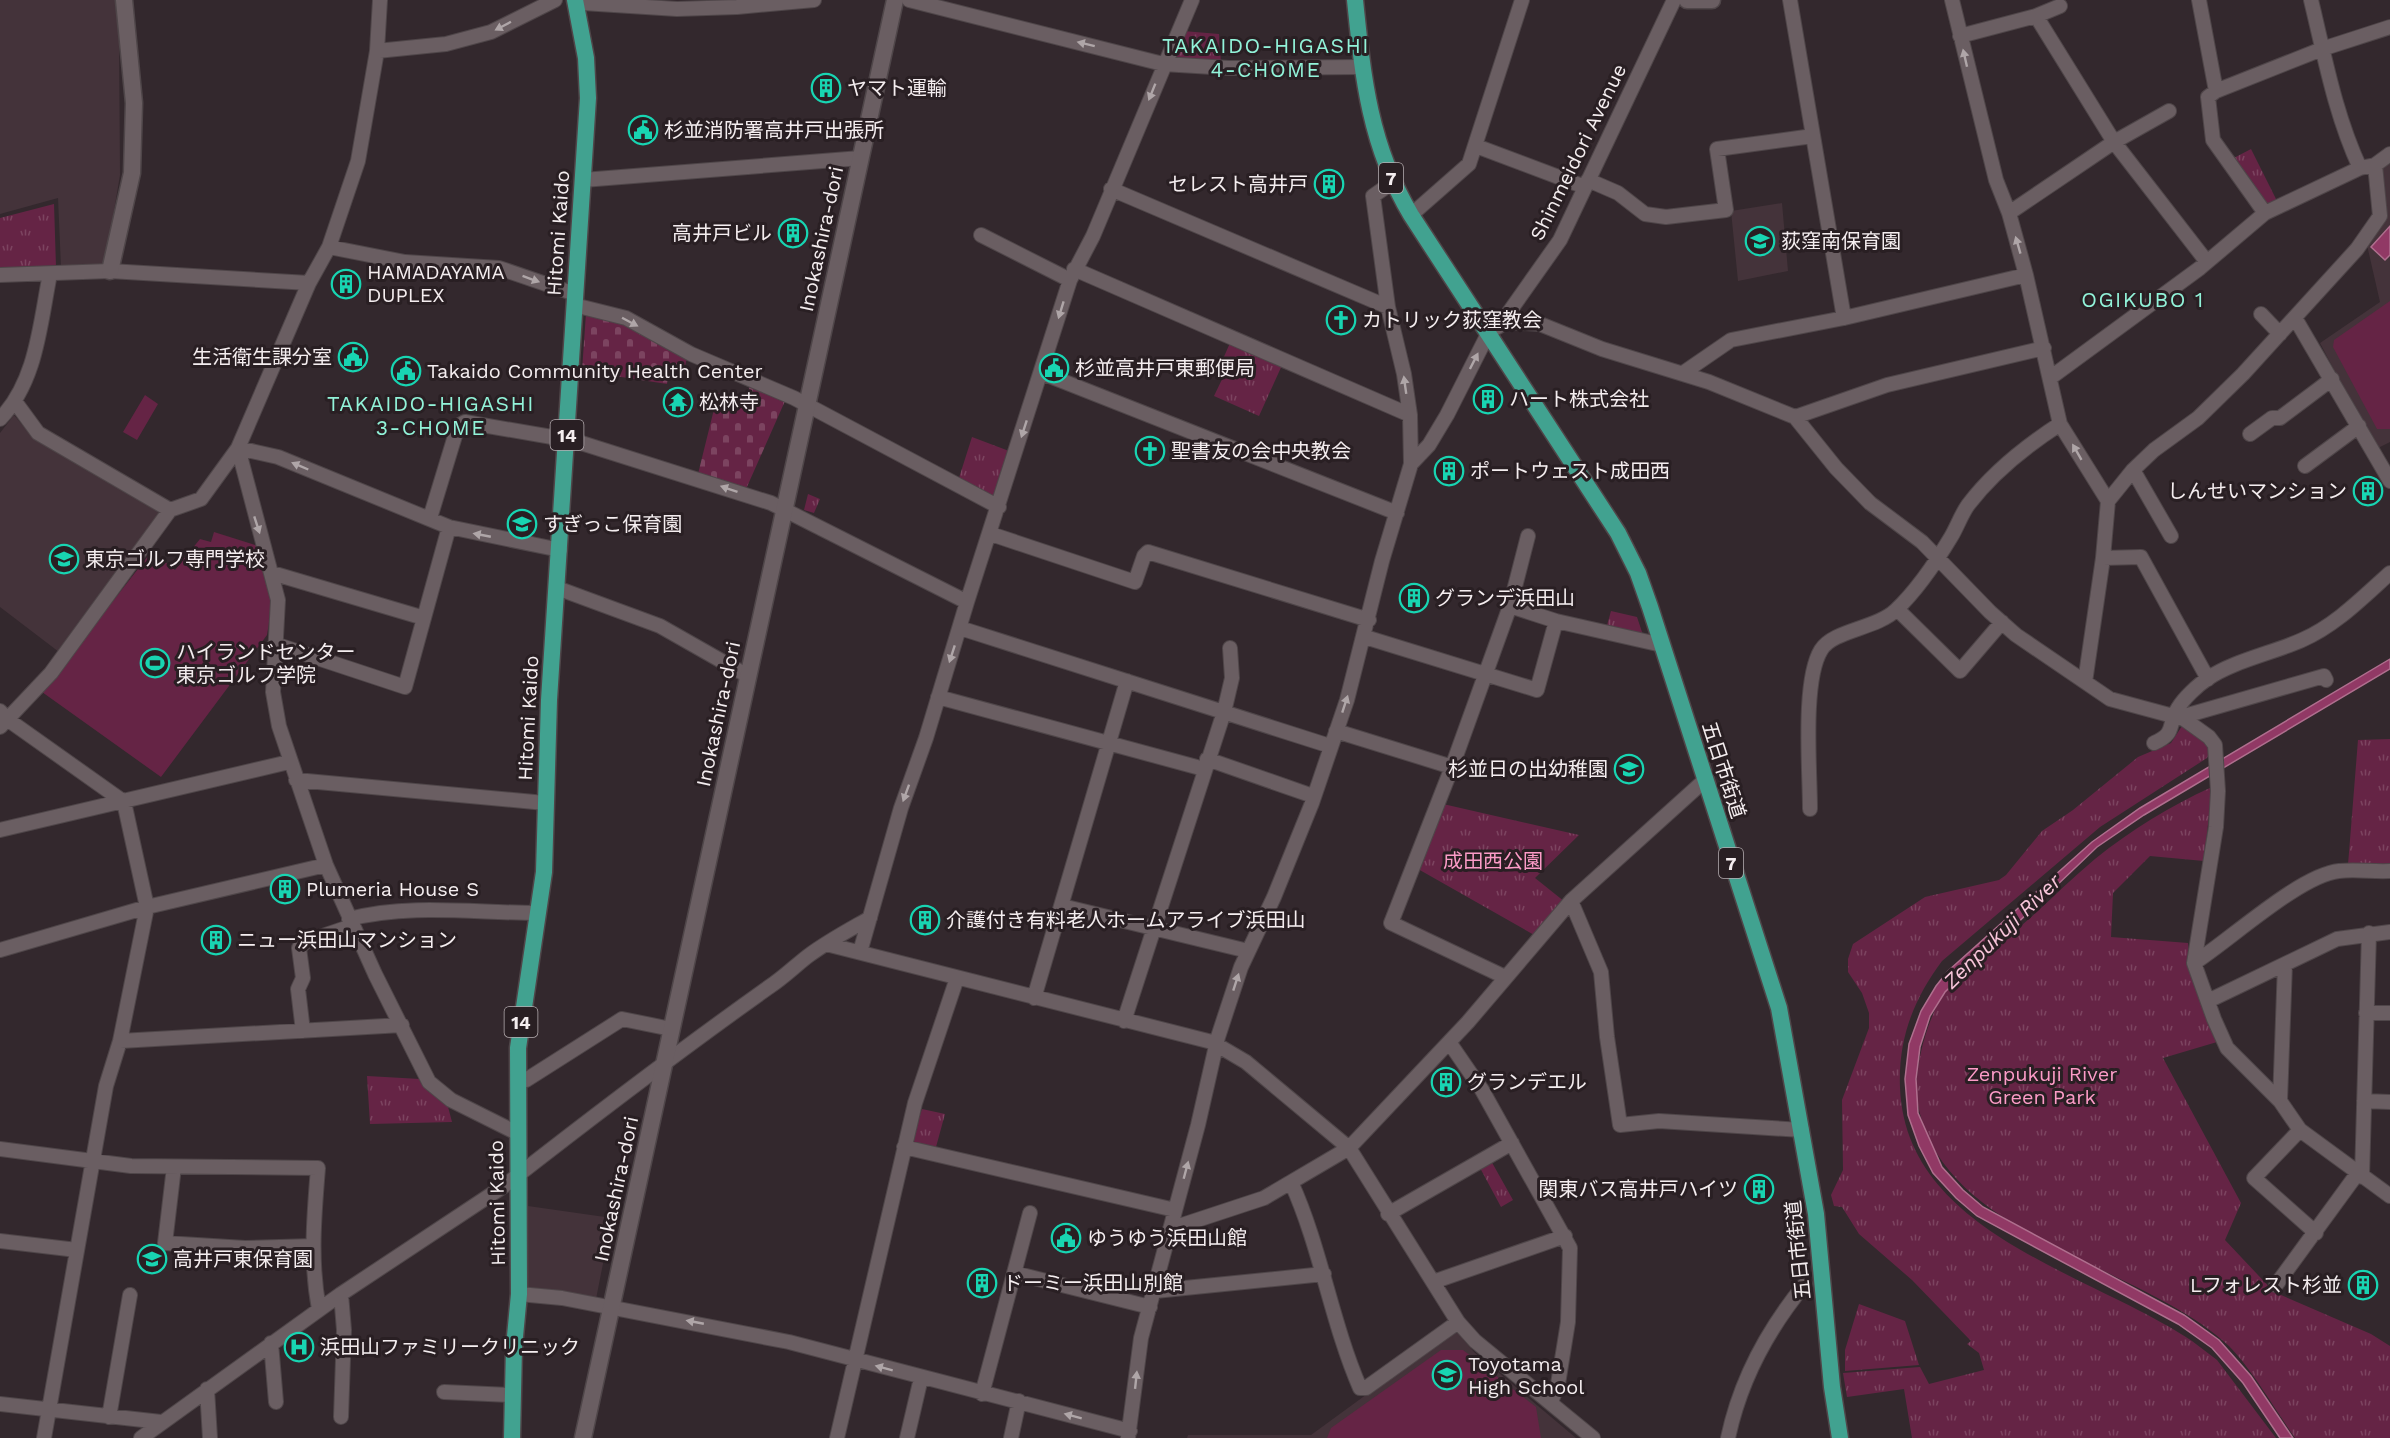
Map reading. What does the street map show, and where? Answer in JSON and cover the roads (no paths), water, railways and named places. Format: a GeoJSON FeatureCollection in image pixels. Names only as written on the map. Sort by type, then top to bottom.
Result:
{"type":"FeatureCollection","features":[{"type":"Feature","properties":{"kind":"main road"},"geometry":{"type":"LineString","coordinates":[[111,271],[132,173],[134,103],[124,0]]}},
{"type":"Feature","properties":{"kind":"main road","name":"Inokashira-dori"},"geometry":{"type":"LineString","coordinates":[[583,1438],[895,0]]}},
{"type":"Feature","properties":{"kind":"main road","name":"7"},"geometry":{"type":"LineString","coordinates":[[1355,0],[1362,67],[1376,141],[1393,182],[1412,215],[1489,332]]}},
{"type":"Feature","properties":{"kind":"main road"},"geometry":{"type":"LineString","coordinates":[[1687,0],[1712,0]]}},
{"type":"Feature","properties":{"kind":"main road","name":"Hitomi Kaido"},"geometry":{"type":"LineString","coordinates":[[512,1438],[512,1395],[519,1294],[518,1048],[544,872],[549,700],[588,80],[575,2]]}},
{"type":"Feature","properties":{"kind":"main road","name":"五日市街道"},"geometry":{"type":"LineString","coordinates":[[1489,332],[1623,542],[1638,573],[1779,1008],[1816,1214],[1832,1388],[1840,1438]]}},
{"type":"Feature","properties":{"kind":"street"},"geometry":{"type":"LineString","coordinates":[[44,1438],[106,1086],[120,1041],[147,908],[124,802],[2,719],[51,673],[170,510],[201,499],[238,448],[309,284],[328,247],[358,161],[377,51],[380,0]]}},
{"type":"Feature","properties":{"kind":"street"},"geometry":{"type":"LineString","coordinates":[[377,51],[446,44],[491,32],[555,0]]}},
{"type":"Feature","properties":{"kind":"street"},"geometry":{"type":"LineString","coordinates":[[575,2],[677,9],[737,7],[813,0]]}},
{"type":"Feature","properties":{"kind":"street"},"geometry":{"type":"LineString","coordinates":[[909,0],[1163,64],[1229,68],[1362,67]]}},
{"type":"Feature","properties":{"kind":"street"},"geometry":{"type":"LineString","coordinates":[[860,952],[901,808],[991,534],[1072,275],[1093,236],[1163,64],[1192,0]]}},
{"type":"Feature","properties":{"kind":"street"},"geometry":{"type":"LineString","coordinates":[[1412,215],[1469,164],[1522,0]]}},
{"type":"Feature","properties":{"kind":"street","name":"Shinmeidori Avenue"},"geometry":{"type":"LineString","coordinates":[[1411,464],[1429,445],[1447,415],[1489,332],[1507,315],[1536,277],[1568,225],[1674,0]]}},
{"type":"Feature","properties":{"kind":"street"},"geometry":{"type":"LineString","coordinates":[[1790,0],[1844,318]]}},
{"type":"Feature","properties":{"kind":"street"},"geometry":{"type":"LineString","coordinates":[[1952,0],[1996,180],[2009,213],[2026,275],[2061,424],[2108,501]]}},
{"type":"Feature","properties":{"kind":"street"},"geometry":{"type":"LineString","coordinates":[[2199,0],[2216,91]]}},
{"type":"Feature","properties":{"kind":"street"},"geometry":{"type":"LineString","coordinates":[[2311,0],[2344,132],[2360,168]]}},
{"type":"Feature","properties":{"kind":"street"},"geometry":{"type":"LineString","coordinates":[[1960,36],[2036,16],[2060,6]]}},
{"type":"Feature","properties":{"kind":"street"},"geometry":{"type":"LineString","coordinates":[[2036,16],[2114,142],[2206,262]]}},
{"type":"Feature","properties":{"kind":"street"},"geometry":{"type":"LineString","coordinates":[[2265,213],[2213,140],[2208,98],[2216,91],[2322,49],[2390,27]]}},
{"type":"Feature","properties":{"kind":"street"},"geometry":{"type":"LineString","coordinates":[[2009,213],[2114,142],[2169,111]]}},
{"type":"Feature","properties":{"kind":"street"},"geometry":{"type":"LineString","coordinates":[[1476,146],[1618,194],[1645,214],[1666,217],[1726,210],[1717,148],[1813,136]]}},
{"type":"Feature","properties":{"kind":"street"},"geometry":{"type":"LineString","coordinates":[[2049,378],[2206,262],[2265,213],[2360,168],[2374,165],[2390,154]]}},
{"type":"Feature","properties":{"kind":"street"},"geometry":{"type":"LineString","coordinates":[[583,180],[861,158]]}},
{"type":"Feature","properties":{"kind":"street"},"geometry":{"type":"LineString","coordinates":[[2085,682],[2103,558],[2108,501],[2133,470],[2154,450],[2198,418],[2280,334],[2357,249],[2379,216],[2374,165]]}},
{"type":"Feature","properties":{"kind":"street"},"geometry":{"type":"LineString","coordinates":[[519,1294],[562,1298],[611,1309],[692,1321],[789,1342],[982,1394],[1019,1401],[1129,1434],[1138,1352],[1217,1044],[1248,951],[1274,897],[1336,731],[1365,637],[1411,464],[1410,415],[1404,374],[1388,307],[1373,196],[1393,182]]}},
{"type":"Feature","properties":{"kind":"street"},"geometry":{"type":"LineString","coordinates":[[1111,189],[1388,307]]}},
{"type":"Feature","properties":{"kind":"street"},"geometry":{"type":"LineString","coordinates":[[981,235],[1410,415]]}},
{"type":"Feature","properties":{"kind":"street"},"geometry":{"type":"LineString","coordinates":[[328,247],[405,262],[499,268],[575,300],[626,318],[690,354],[806,405],[999,507]]}},
{"type":"Feature","properties":{"kind":"street"},"geometry":{"type":"LineString","coordinates":[[0,276],[111,271],[309,284]]}},
{"type":"Feature","properties":{"kind":"street"},"geometry":{"type":"LineString","coordinates":[[0,419],[16,403],[27,376],[37,341],[50,274]]}},
{"type":"Feature","properties":{"kind":"street"},"geometry":{"type":"LineString","coordinates":[[1683,373],[1731,340],[1844,318],[2026,275]]}},
{"type":"Feature","properties":{"kind":"street"},"geometry":{"type":"LineString","coordinates":[[2262,314],[2280,334]]}},
{"type":"Feature","properties":{"kind":"street"},"geometry":{"type":"LineString","coordinates":[[2295,318],[2390,481]]}},
{"type":"Feature","properties":{"kind":"street"},"geometry":{"type":"LineString","coordinates":[[1489,332],[1506,322],[1540,324],[1602,349],[1683,373],[1760,401],[1795,417],[1836,468],[1870,503],[1938,557],[2002,622],[2110,699],[2179,718],[2209,737],[2215,745],[2216,827],[2194,963],[2208,1001],[2227,1048],[2280,1101],[2300,1130],[2390,1196]]}},
{"type":"Feature","properties":{"kind":"street"},"geometry":{"type":"LineString","coordinates":[[1795,417],[1887,385],[2044,348]]}},
{"type":"Feature","properties":{"kind":"street"},"geometry":{"type":"LineString","coordinates":[[1042,373],[1397,513]]}},
{"type":"Feature","properties":{"kind":"street"},"geometry":{"type":"LineString","coordinates":[[2250,434],[2272,418],[2280,418],[2332,379]]}},
{"type":"Feature","properties":{"kind":"street"},"geometry":{"type":"LineString","coordinates":[[16,403],[38,433],[170,510]]}},
{"type":"Feature","properties":{"kind":"street"},"geometry":{"type":"LineString","coordinates":[[430,518],[458,426],[465,422],[566,440],[771,503],[967,602]]}},
{"type":"Feature","properties":{"kind":"street"},"geometry":{"type":"LineString","coordinates":[[1810,809],[1811,694],[1815,666],[1821,650],[1837,637],[1876,623],[1897,609],[1938,557],[1968,506],[2025,447],[2061,424]]}},
{"type":"Feature","properties":{"kind":"street"},"geometry":{"type":"LineString","coordinates":[[2305,466],[2358,426]]}},
{"type":"Feature","properties":{"kind":"street"},"geometry":{"type":"LineString","coordinates":[[238,448],[278,457],[370,497],[449,527],[560,550]]}},
{"type":"Feature","properties":{"kind":"street"},"geometry":{"type":"LineString","coordinates":[[238,448],[278,600],[273,692],[289,762],[326,865],[351,922],[429,1082],[450,1100],[517,1133]]}},
{"type":"Feature","properties":{"kind":"street"},"geometry":{"type":"LineString","coordinates":[[2133,470],[2171,536]]}},
{"type":"Feature","properties":{"kind":"street"},"geometry":{"type":"LineString","coordinates":[[275,644],[405,687],[449,527]]}},
{"type":"Feature","properties":{"kind":"street"},"geometry":{"type":"LineString","coordinates":[[991,534],[1135,582],[1144,556],[1148,552],[1369,620]]}},
{"type":"Feature","properties":{"kind":"street"},"geometry":{"type":"LineString","coordinates":[[1505,977],[1391,923],[1452,767],[1510,606],[1528,536]]}},
{"type":"Feature","properties":{"kind":"street"},"geometry":{"type":"LineString","coordinates":[[2103,558],[2141,557],[2208,679]]}},
{"type":"Feature","properties":{"kind":"street"},"geometry":{"type":"LineString","coordinates":[[272,573],[424,618]]}},
{"type":"Feature","properties":{"kind":"street"},"geometry":{"type":"LineString","coordinates":[[2154,743],[2165,738],[2179,718],[2179,706],[2208,679],[2302,640],[2332,624],[2390,573]]}},
{"type":"Feature","properties":{"kind":"street"},"geometry":{"type":"LineString","coordinates":[[557,588],[660,626],[748,676]]}},
{"type":"Feature","properties":{"kind":"street"},"geometry":{"type":"LineString","coordinates":[[1510,606],[1557,621],[1662,645]]}},
{"type":"Feature","properties":{"kind":"street"},"geometry":{"type":"LineString","coordinates":[[1897,609],[1960,671],[2002,622]]}},
{"type":"Feature","properties":{"kind":"street"},"geometry":{"type":"LineString","coordinates":[[1365,637],[1537,690],[1557,621]]}},
{"type":"Feature","properties":{"kind":"street"},"geometry":{"type":"LineString","coordinates":[[960,628],[1330,746]]}},
{"type":"Feature","properties":{"kind":"street"},"geometry":{"type":"LineString","coordinates":[[1124,1021],[1224,711],[1232,678],[1230,648]]}},
{"type":"Feature","properties":{"kind":"street"},"geometry":{"type":"LineString","coordinates":[[2179,718],[2324,676],[2326,680]]}},
{"type":"Feature","properties":{"kind":"street"},"geometry":{"type":"LineString","coordinates":[[1034,998],[1127,681]]}},
{"type":"Feature","properties":{"kind":"street"},"geometry":{"type":"LineString","coordinates":[[938,697],[1109,742],[1206,764],[1313,796]]}},
{"type":"Feature","properties":{"kind":"street"},"geometry":{"type":"LineString","coordinates":[[1336,731],[1452,767]]}},
{"type":"Feature","properties":{"kind":"street"},"geometry":{"type":"LineString","coordinates":[[0,830],[289,762]]}},
{"type":"Feature","properties":{"kind":"street"},"geometry":{"type":"LineString","coordinates":[[296,780],[545,803]]}},
{"type":"Feature","properties":{"kind":"street"},"geometry":{"type":"LineString","coordinates":[[1170,1229],[1264,1198],[1349,1148],[1449,1042],[1571,901],[1705,780]]}},
{"type":"Feature","properties":{"kind":"street"},"geometry":{"type":"LineString","coordinates":[[0,950],[147,908],[326,865]]}},
{"type":"Feature","properties":{"kind":"street"},"geometry":{"type":"LineString","coordinates":[[2194,963],[2224,944],[2289,893],[2316,880],[2337,871],[2390,871]]}},
{"type":"Feature","properties":{"kind":"street"},"geometry":{"type":"LineString","coordinates":[[1571,901],[1601,972],[1620,1125],[1659,1121],[1802,1130]]}},
{"type":"Feature","properties":{"kind":"street"},"geometry":{"type":"LineString","coordinates":[[1062,906],[1248,951]]}},
{"type":"Feature","properties":{"kind":"street"},"geometry":{"type":"LineString","coordinates":[[303,1031],[298,989],[303,978],[298,948],[305,942],[379,911],[538,913]]}},
{"type":"Feature","properties":{"kind":"street"},"geometry":{"type":"LineString","coordinates":[[141,1438],[319,1309],[504,1186],[629,1092],[665,1061],[780,980],[825,944],[870,918]]}},
{"type":"Feature","properties":{"kind":"street"},"geometry":{"type":"LineString","coordinates":[[2208,1001],[2337,939],[2368,933],[2390,932]]}},
{"type":"Feature","properties":{"kind":"street"},"geometry":{"type":"LineString","coordinates":[[2276,1285],[2359,1175],[2364,1101],[2368,933]]}},
{"type":"Feature","properties":{"kind":"street"},"geometry":{"type":"LineString","coordinates":[[825,944],[1217,1044],[1246,1062],[1349,1148],[1388,1214],[1458,1322],[1475,1341],[1593,1438]]}},
{"type":"Feature","properties":{"kind":"street"},"geometry":{"type":"LineString","coordinates":[[2280,1101],[2285,964]]}},
{"type":"Feature","properties":{"kind":"street"},"geometry":{"type":"LineString","coordinates":[[837,1438],[915,1103],[957,978]]}},
{"type":"Feature","properties":{"kind":"street"},"geometry":{"type":"LineString","coordinates":[[2366,1013],[2390,1014]]}},
{"type":"Feature","properties":{"kind":"street"},"geometry":{"type":"LineString","coordinates":[[526,1080],[622,1019],[671,1029]]}},
{"type":"Feature","properties":{"kind":"street"},"geometry":{"type":"LineString","coordinates":[[120,1041],[402,1025]]}},
{"type":"Feature","properties":{"kind":"street"},"geometry":{"type":"LineString","coordinates":[[1449,1042],[1482,1090],[1570,1248],[1568,1322],[1558,1384],[1551,1402]]}},
{"type":"Feature","properties":{"kind":"street"},"geometry":{"type":"LineString","coordinates":[[2364,1101],[2390,1102]]}},
{"type":"Feature","properties":{"kind":"street"},"geometry":{"type":"LineString","coordinates":[[2300,1130],[2254,1178],[2316,1233]]}},
{"type":"Feature","properties":{"kind":"street"},"geometry":{"type":"LineString","coordinates":[[1388,1214],[1512,1143]]}},
{"type":"Feature","properties":{"kind":"street"},"geometry":{"type":"LineString","coordinates":[[904,1147],[1175,1210]]}},
{"type":"Feature","properties":{"kind":"street"},"geometry":{"type":"LineString","coordinates":[[0,1149],[131,1167],[318,1168],[312,1246],[313,1278],[319,1309]]}},
{"type":"Feature","properties":{"kind":"street"},"geometry":{"type":"LineString","coordinates":[[174,1167],[165,1243],[245,1248],[312,1246]]}},
{"type":"Feature","properties":{"kind":"street"},"geometry":{"type":"LineString","coordinates":[[1291,1182],[1309,1221],[1348,1360],[1360,1388],[1366,1388],[1458,1322]]}},
{"type":"Feature","properties":{"kind":"street"},"geometry":{"type":"LineString","coordinates":[[982,1394],[1030,1213]]}},
{"type":"Feature","properties":{"kind":"street"},"geometry":{"type":"LineString","coordinates":[[1433,1282],[1565,1236]]}},
{"type":"Feature","properties":{"kind":"street"},"geometry":{"type":"LineString","coordinates":[[0,1241],[77,1250]]}},
{"type":"Feature","properties":{"kind":"street"},"geometry":{"type":"LineString","coordinates":[[1014,1273],[1150,1307]]}},
{"type":"Feature","properties":{"kind":"street"},"geometry":{"type":"LineString","coordinates":[[1155,1291],[1324,1274]]}},
{"type":"Feature","properties":{"kind":"street"},"geometry":{"type":"LineString","coordinates":[[1728,1438],[1741,1389],[1785,1308],[1805,1284]]}},
{"type":"Feature","properties":{"kind":"street"},"geometry":{"type":"LineString","coordinates":[[341,1294],[344,1330],[341,1417]]}},
{"type":"Feature","properties":{"kind":"street"},"geometry":{"type":"LineString","coordinates":[[109,1417],[130,1295]]}},
{"type":"Feature","properties":{"kind":"street"},"geometry":{"type":"LineString","coordinates":[[271,1343],[276,1402]]}},
{"type":"Feature","properties":{"kind":"street"},"geometry":{"type":"LineString","coordinates":[[907,1438],[921,1378]]}},
{"type":"Feature","properties":{"kind":"street"},"geometry":{"type":"LineString","coordinates":[[207,1389],[210,1438]]}},
{"type":"Feature","properties":{"kind":"street"},"geometry":{"type":"LineString","coordinates":[[444,1392],[512,1395]]}},
{"type":"Feature","properties":{"kind":"street"},"geometry":{"type":"LineString","coordinates":[[1011,1438],[1019,1401]]}},
{"type":"Feature","properties":{"kind":"street"},"geometry":{"type":"LineString","coordinates":[[0,1404],[161,1422]]}},
{"type":"Feature","properties":{"kind":"water"},"geometry":{"type":"Polygon","coordinates":[[[2390,226],[2390,255],[2385,260],[2371,247],[2390,226]]]}},
{"type":"Feature","properties":{"kind":"water","name":"Zenpukuji River"},"geometry":{"type":"Polygon","coordinates":[[[2390,659],[2390,669],[2144,815],[2097,847],[1945,992],[1930,1016],[1920,1047],[1916,1079],[1918,1113],[1942,1167],[1963,1190],[1983,1207],[2184,1315],[2219,1340],[2251,1376],[2293,1438],[2280,1438],[2243,1383],[2212,1348],[2178,1324],[1977,1216],[1956,1198],[1933,1173],[1919,1146],[1908,1115],[1905,1079],[1909,1044],[1921,1011],[1948,971],[2092,842],[2140,808],[2390,659]]]}},
{"type":"Feature","properties":{"kind":"place","name":"ヤマト運輸"},"geometry":{"type":"Point","coordinates":[826,88]}},
{"type":"Feature","properties":{"kind":"place","name":"杉並消防署高井戸出張所"},"geometry":{"type":"Point","coordinates":[643,130]}},
{"type":"Feature","properties":{"kind":"place","name":"セレスト高井戸"},"geometry":{"type":"Point","coordinates":[1329,184]}},
{"type":"Feature","properties":{"kind":"place","name":"高井戸ビル"},"geometry":{"type":"Point","coordinates":[793,233]}},
{"type":"Feature","properties":{"kind":"place","name":"荻窪南保育園"},"geometry":{"type":"Point","coordinates":[1760,241]}},
{"type":"Feature","properties":{"kind":"place","name":"HAMADAYAMA DUPLEX"},"geometry":{"type":"Point","coordinates":[346,284]}},
{"type":"Feature","properties":{"kind":"place","name":"カトリック荻窪教会"},"geometry":{"type":"Point","coordinates":[1341,320]}},
{"type":"Feature","properties":{"kind":"place","name":"生活衛生課分室"},"geometry":{"type":"Point","coordinates":[353,357]}},
{"type":"Feature","properties":{"kind":"place","name":"杉並高井戸東郵便局"},"geometry":{"type":"Point","coordinates":[1054,368]}},
{"type":"Feature","properties":{"kind":"place","name":"Takaido Community Health Center"},"geometry":{"type":"Point","coordinates":[406,371]}},
{"type":"Feature","properties":{"kind":"place","name":"ハート株式会社"},"geometry":{"type":"Point","coordinates":[1488,399]}},
{"type":"Feature","properties":{"kind":"place","name":"松林寺"},"geometry":{"type":"Point","coordinates":[678,402]}},
{"type":"Feature","properties":{"kind":"place","name":"聖書友の会中央教会"},"geometry":{"type":"Point","coordinates":[1150,451]}},
{"type":"Feature","properties":{"kind":"place","name":"ポートウェスト成田西"},"geometry":{"type":"Point","coordinates":[1449,471]}},
{"type":"Feature","properties":{"kind":"place","name":"しんせいマンション"},"geometry":{"type":"Point","coordinates":[2368,491]}},
{"type":"Feature","properties":{"kind":"place","name":"すぎっこ保育園"},"geometry":{"type":"Point","coordinates":[522,524]}},
{"type":"Feature","properties":{"kind":"place","name":"東京ゴルフ専門学校"},"geometry":{"type":"Point","coordinates":[64,559]}},
{"type":"Feature","properties":{"kind":"place","name":"グランデ浜田山"},"geometry":{"type":"Point","coordinates":[1414,598]}},
{"type":"Feature","properties":{"kind":"place","name":"ハイランドセンター 東京ゴルフ学院"},"geometry":{"type":"Point","coordinates":[155,663]}},
{"type":"Feature","properties":{"kind":"place","name":"杉並日の出幼稚園"},"geometry":{"type":"Point","coordinates":[1629,769]}},
{"type":"Feature","properties":{"kind":"place","name":"Plumeria House S"},"geometry":{"type":"Point","coordinates":[285,889]}},
{"type":"Feature","properties":{"kind":"place","name":"介護付き有料老人ホームアライブ浜田山"},"geometry":{"type":"Point","coordinates":[925,920]}},
{"type":"Feature","properties":{"kind":"place","name":"ニュー浜田山マンション"},"geometry":{"type":"Point","coordinates":[216,940]}},
{"type":"Feature","properties":{"kind":"place","name":"グランデエル"},"geometry":{"type":"Point","coordinates":[1446,1082]}},
{"type":"Feature","properties":{"kind":"place","name":"関東バス高井戸ハイツ"},"geometry":{"type":"Point","coordinates":[1759,1189]}},
{"type":"Feature","properties":{"kind":"place","name":"ゆうゆう浜田山館"},"geometry":{"type":"Point","coordinates":[1066,1238]}},
{"type":"Feature","properties":{"kind":"place","name":"高井戸東保育園"},"geometry":{"type":"Point","coordinates":[152,1259]}},
{"type":"Feature","properties":{"kind":"place","name":"ドーミー浜田山別館"},"geometry":{"type":"Point","coordinates":[982,1283]}},
{"type":"Feature","properties":{"kind":"place","name":"Lフォレスト杉並"},"geometry":{"type":"Point","coordinates":[2363,1285]}},
{"type":"Feature","properties":{"kind":"place","name":"浜田山ファミリークリニック"},"geometry":{"type":"Point","coordinates":[299,1347]}},
{"type":"Feature","properties":{"kind":"place","name":"Toyotama High School"},"geometry":{"type":"Point","coordinates":[1447,1375]}},
{"type":"Feature","properties":{"kind":"district","name":"TAKAIDO-HIGASHI 4-CHOME"},"geometry":{"type":"Point","coordinates":[1266,57]}},
{"type":"Feature","properties":{"kind":"district","name":"OGIKUBO 1"},"geometry":{"type":"Point","coordinates":[2143,299]}},
{"type":"Feature","properties":{"kind":"district","name":"TAKAIDO-HIGASHI 3-CHOME"},"geometry":{"type":"Point","coordinates":[431,415]}},
{"type":"Feature","properties":{"kind":"park label","name":"成田西公園"},"geometry":{"type":"Point","coordinates":[1493,861]}},
{"type":"Feature","properties":{"kind":"park label","name":"Zenpukuji River Green Park"},"geometry":{"type":"Point","coordinates":[2042,1086]}}]}
